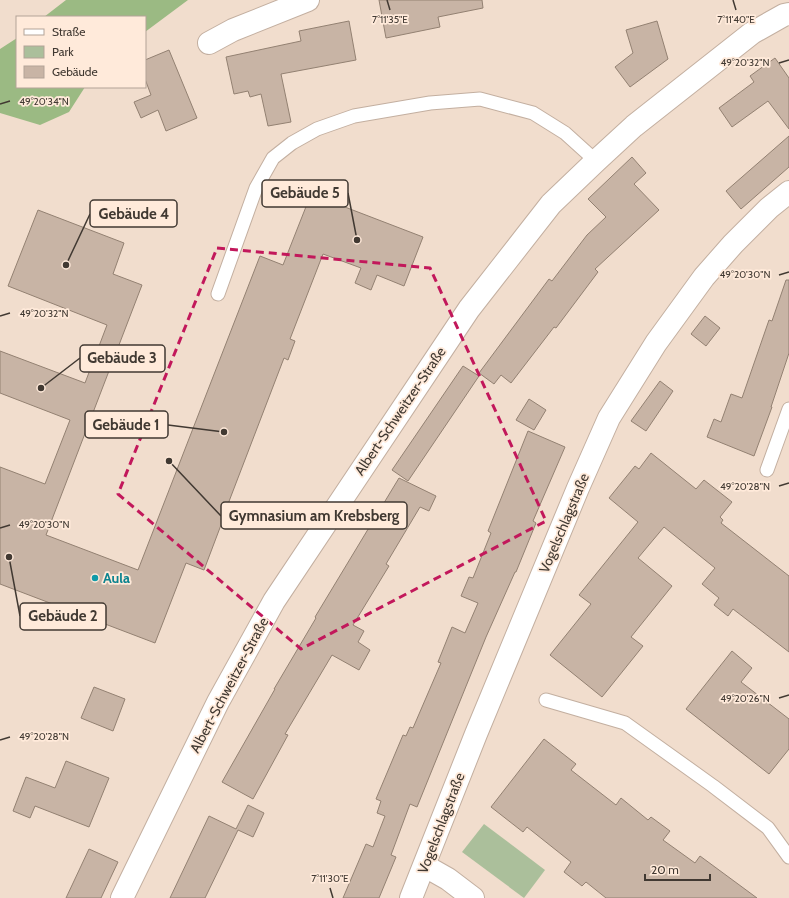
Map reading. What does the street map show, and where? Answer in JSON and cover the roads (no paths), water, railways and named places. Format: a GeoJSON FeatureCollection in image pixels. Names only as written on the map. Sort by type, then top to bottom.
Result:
{"type":"FeatureCollection","features":[{"type":"Feature","properties":{"kind":"street"},"geometry":{"type":"LineString","coordinates":[[208,43],[233,30],[308,0]]}},
{"type":"Feature","properties":{"kind":"street","name":"Albert-Schweitzer-Straße"},"geometry":{"type":"LineString","coordinates":[[122,898],[215,708],[274,601],[469,309],[552,204],[596,160],[634,126],[752,33],[784,10]]}},
{"type":"Feature","properties":{"kind":"street","name":"Vogelschlagstraße"},"geometry":{"type":"LineString","coordinates":[[411,898],[425,866],[476,734],[578,488],[610,418],[656,343],[704,277],[733,244],[789,192]]}},
{"type":"Feature","properties":{"kind":"street"},"geometry":{"type":"LineString","coordinates":[[425,866],[448,879],[472,898]]}},
{"type":"Feature","properties":{"kind":"lane"},"geometry":{"type":"LineString","coordinates":[[218,294],[256,188],[273,158],[292,143],[317,129],[354,116],[430,103],[480,99],[533,113],[565,133],[596,160]]}},
{"type":"Feature","properties":{"kind":"lane"},"geometry":{"type":"LineString","coordinates":[[767,470],[789,409]]}},
{"type":"Feature","properties":{"kind":"lane"},"geometry":{"type":"LineString","coordinates":[[546,700],[625,723],[713,786],[768,828],[789,857]]}},
{"type":"Feature","properties":{"kind":"place","name":"Gebäude 5"},"geometry":{"type":"Point","coordinates":[357,240]}},
{"type":"Feature","properties":{"kind":"place","name":"Gebäude 4"},"geometry":{"type":"Point","coordinates":[66,265]}},
{"type":"Feature","properties":{"kind":"place","name":"Gebäude 3"},"geometry":{"type":"Point","coordinates":[41,388]}},
{"type":"Feature","properties":{"kind":"place","name":"Gebäude 1"},"geometry":{"type":"Point","coordinates":[224,432]}},
{"type":"Feature","properties":{"kind":"place","name":"Gymnasium am Krebsberg"},"geometry":{"type":"Point","coordinates":[169,461]}},
{"type":"Feature","properties":{"kind":"place","name":"Gebäude 2"},"geometry":{"type":"Point","coordinates":[9,557]}},
{"type":"Feature","properties":{"kind":"place","name":"Aula"},"geometry":{"type":"Point","coordinates":[95,578]}}]}
